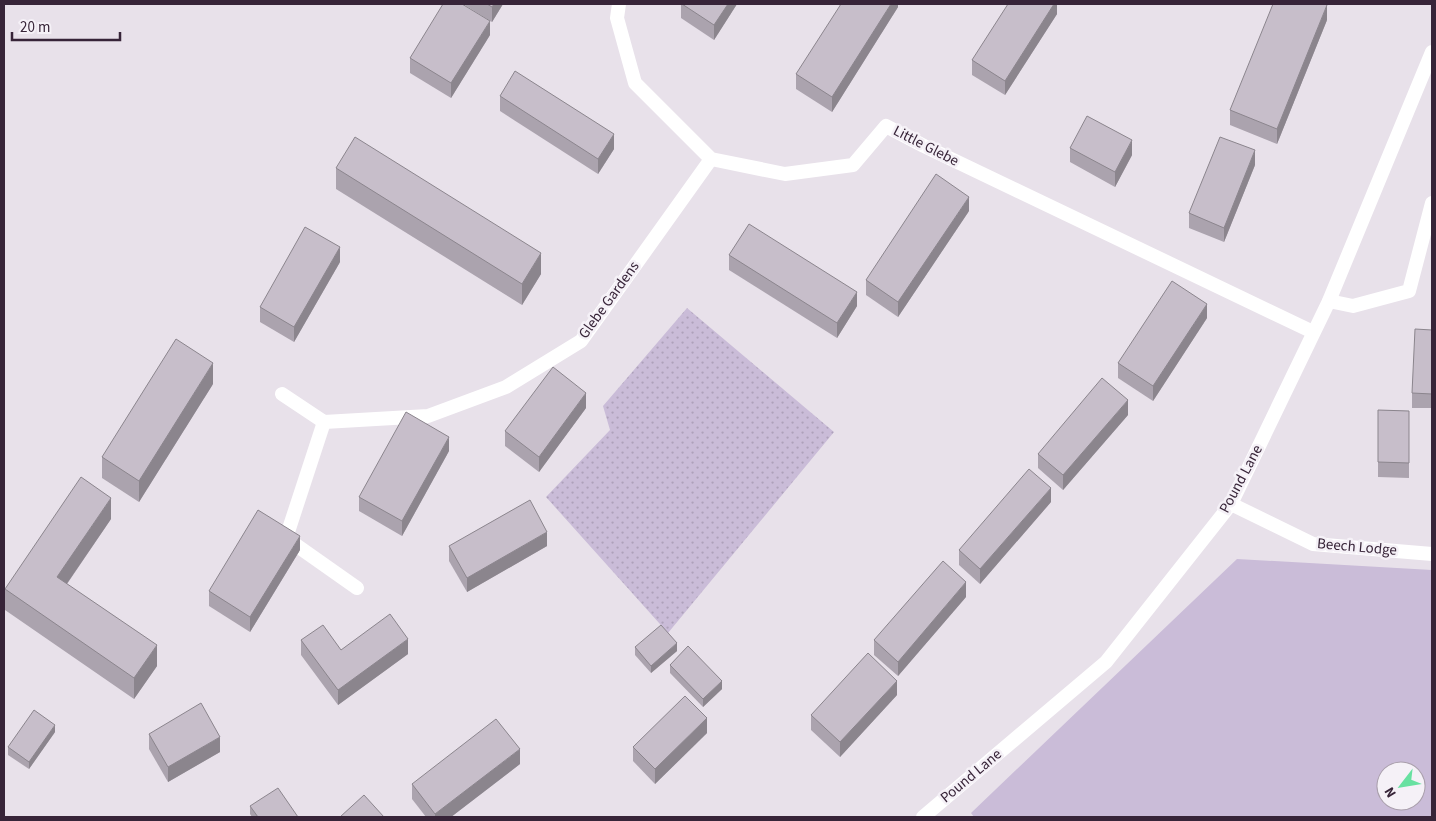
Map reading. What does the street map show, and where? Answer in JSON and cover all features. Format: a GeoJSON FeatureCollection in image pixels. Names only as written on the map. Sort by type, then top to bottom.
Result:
{"type":"FeatureCollection","features":[{"type":"Feature","properties":{"kind":"street"},"geometry":{"type":"LineString","coordinates":[[619,4],[617,18],[635,83],[710,159]]}},
{"type":"Feature","properties":{"kind":"street","name":"Pound Lane"},"geometry":{"type":"LineString","coordinates":[[923,817],[1106,662],[1231,504],[1328,301],[1432,52]]}},
{"type":"Feature","properties":{"kind":"street","name":"Little Glebe"},"geometry":{"type":"LineString","coordinates":[[710,159],[785,174],[853,165],[886,126],[924,146],[1313,332]]}},
{"type":"Feature","properties":{"kind":"street","name":"Glebe Gardens"},"geometry":{"type":"LineString","coordinates":[[324,422],[428,416],[506,387],[581,341],[710,159]]}},
{"type":"Feature","properties":{"kind":"street"},"geometry":{"type":"LineString","coordinates":[[1328,301],[1353,306],[1409,291],[1432,203]]}},
{"type":"Feature","properties":{"kind":"street"},"geometry":{"type":"LineString","coordinates":[[282,394],[324,422],[286,538]]}},
{"type":"Feature","properties":{"kind":"street","name":"Beech Lodge"},"geometry":{"type":"LineString","coordinates":[[1231,504],[1313,544],[1432,554]]}},
{"type":"Feature","properties":{"kind":"street"},"geometry":{"type":"LineString","coordinates":[[273,528],[357,588]]}},
{"type":"Feature","properties":{"kind":"shaded area"},"geometry":{"type":"Polygon","coordinates":[[[687,308],[834,432],[668,633],[546,497],[610,430],[603,406],[687,308]]]}},
{"type":"Feature","properties":{"kind":"shaded area"},"geometry":{"type":"Polygon","coordinates":[[[1237,559],[1432,570],[1432,817],[974,817],[971,813],[1237,559]]]}},
{"type":"Feature","properties":{"kind":"building"},"geometry":{"type":"Polygon","coordinates":[[[443,4],[462,4],[490,21],[451,83],[410,58],[443,4]]]}},
{"type":"Feature","properties":{"kind":"building"},"geometry":{"type":"Polygon","coordinates":[[[682,4],[728,4],[714,25],[682,4]]]}},
{"type":"Feature","properties":{"kind":"building"},"geometry":{"type":"Polygon","coordinates":[[[841,4],[891,4],[832,97],[796,74],[841,4]]]}},
{"type":"Feature","properties":{"kind":"building"},"geometry":{"type":"Polygon","coordinates":[[[1008,4],[1054,4],[1005,81],[972,60],[1008,4]]]}},
{"type":"Feature","properties":{"kind":"building"},"geometry":{"type":"Polygon","coordinates":[[[1273,4],[1327,5],[1277,129],[1230,110],[1273,4]]]}},
{"type":"Feature","properties":{"kind":"building"},"geometry":{"type":"Polygon","coordinates":[[[515,71],[614,134],[598,159],[500,96],[515,71]]]}},
{"type":"Feature","properties":{"kind":"building"},"geometry":{"type":"Polygon","coordinates":[[[1087,116],[1132,140],[1115,172],[1070,148],[1087,116]]]}},
{"type":"Feature","properties":{"kind":"building"},"geometry":{"type":"Polygon","coordinates":[[[355,137],[541,253],[522,284],[336,168],[355,137]]]}},
{"type":"Feature","properties":{"kind":"building"},"geometry":{"type":"Polygon","coordinates":[[[1220,137],[1255,150],[1224,228],[1189,213],[1220,137]]]}},
{"type":"Feature","properties":{"kind":"building"},"geometry":{"type":"Polygon","coordinates":[[[936,174],[969,197],[898,302],[866,280],[936,174]]]}},
{"type":"Feature","properties":{"kind":"building"},"geometry":{"type":"Polygon","coordinates":[[[749,224],[857,292],[837,323],[729,255],[749,224]]]}},
{"type":"Feature","properties":{"kind":"building"},"geometry":{"type":"Polygon","coordinates":[[[305,227],[340,247],[294,327],[260,307],[305,227]]]}},
{"type":"Feature","properties":{"kind":"building"},"geometry":{"type":"Polygon","coordinates":[[[1172,281],[1207,304],[1153,386],[1118,363],[1172,281]]]}},
{"type":"Feature","properties":{"kind":"building"},"geometry":{"type":"Polygon","coordinates":[[[1415,329],[1432,330],[1432,394],[1412,393],[1415,329]]]}},
{"type":"Feature","properties":{"kind":"building"},"geometry":{"type":"Polygon","coordinates":[[[176,339],[213,363],[139,481],[102,457],[176,339]]]}},
{"type":"Feature","properties":{"kind":"building"},"geometry":{"type":"Polygon","coordinates":[[[553,367],[586,393],[539,457],[505,431],[553,367]]]}},
{"type":"Feature","properties":{"kind":"building"},"geometry":{"type":"Polygon","coordinates":[[[1102,378],[1128,400],[1063,475],[1038,454],[1102,378]]]}},
{"type":"Feature","properties":{"kind":"building"},"geometry":{"type":"Polygon","coordinates":[[[1378,410],[1409,411],[1409,463],[1378,462],[1378,410]]]}},
{"type":"Feature","properties":{"kind":"building"},"geometry":{"type":"Polygon","coordinates":[[[406,412],[449,437],[402,521],[359,497],[406,412]]]}},
{"type":"Feature","properties":{"kind":"building"},"geometry":{"type":"Polygon","coordinates":[[[1029,469],[1051,488],[980,569],[959,550],[1029,469]]]}},
{"type":"Feature","properties":{"kind":"building"},"geometry":{"type":"Polygon","coordinates":[[[81,477],[111,498],[57,577],[157,645],[134,678],[5,589],[81,477]]]}},
{"type":"Feature","properties":{"kind":"building"},"geometry":{"type":"Polygon","coordinates":[[[530,500],[547,532],[467,578],[449,546],[530,500]]]}},
{"type":"Feature","properties":{"kind":"building"},"geometry":{"type":"Polygon","coordinates":[[[258,510],[300,536],[250,617],[209,591],[258,510]]]}},
{"type":"Feature","properties":{"kind":"building"},"geometry":{"type":"Polygon","coordinates":[[[943,561],[966,582],[898,662],[874,640],[943,561]]]}},
{"type":"Feature","properties":{"kind":"building"},"geometry":{"type":"Polygon","coordinates":[[[390,614],[408,639],[338,690],[301,640],[323,625],[341,650],[390,614]]]}},
{"type":"Feature","properties":{"kind":"building"},"geometry":{"type":"Polygon","coordinates":[[[661,625],[677,643],[651,666],[635,647],[661,625]]]}},
{"type":"Feature","properties":{"kind":"building"},"geometry":{"type":"Polygon","coordinates":[[[688,646],[722,681],[703,699],[670,665],[688,646]]]}},
{"type":"Feature","properties":{"kind":"building"},"geometry":{"type":"Polygon","coordinates":[[[868,653],[897,681],[840,742],[811,715],[868,653]]]}},
{"type":"Feature","properties":{"kind":"building"},"geometry":{"type":"Polygon","coordinates":[[[685,696],[707,718],[655,769],[633,747],[685,696]]]}},
{"type":"Feature","properties":{"kind":"building"},"geometry":{"type":"Polygon","coordinates":[[[201,703],[220,737],[168,767],[149,734],[201,703]]]}},
{"type":"Feature","properties":{"kind":"building"},"geometry":{"type":"Polygon","coordinates":[[[34,710],[55,725],[29,762],[8,747],[34,710]]]}},
{"type":"Feature","properties":{"kind":"building"},"geometry":{"type":"Polygon","coordinates":[[[496,719],[520,749],[435,814],[412,784],[496,719]]]}},
{"type":"Feature","properties":{"kind":"building"},"geometry":{"type":"Polygon","coordinates":[[[278,788],[298,817],[258,817],[250,806],[278,788]]]}},
{"type":"Feature","properties":{"kind":"building"},"geometry":{"type":"Polygon","coordinates":[[[364,795],[384,817],[340,817],[364,795]]]}}]}
